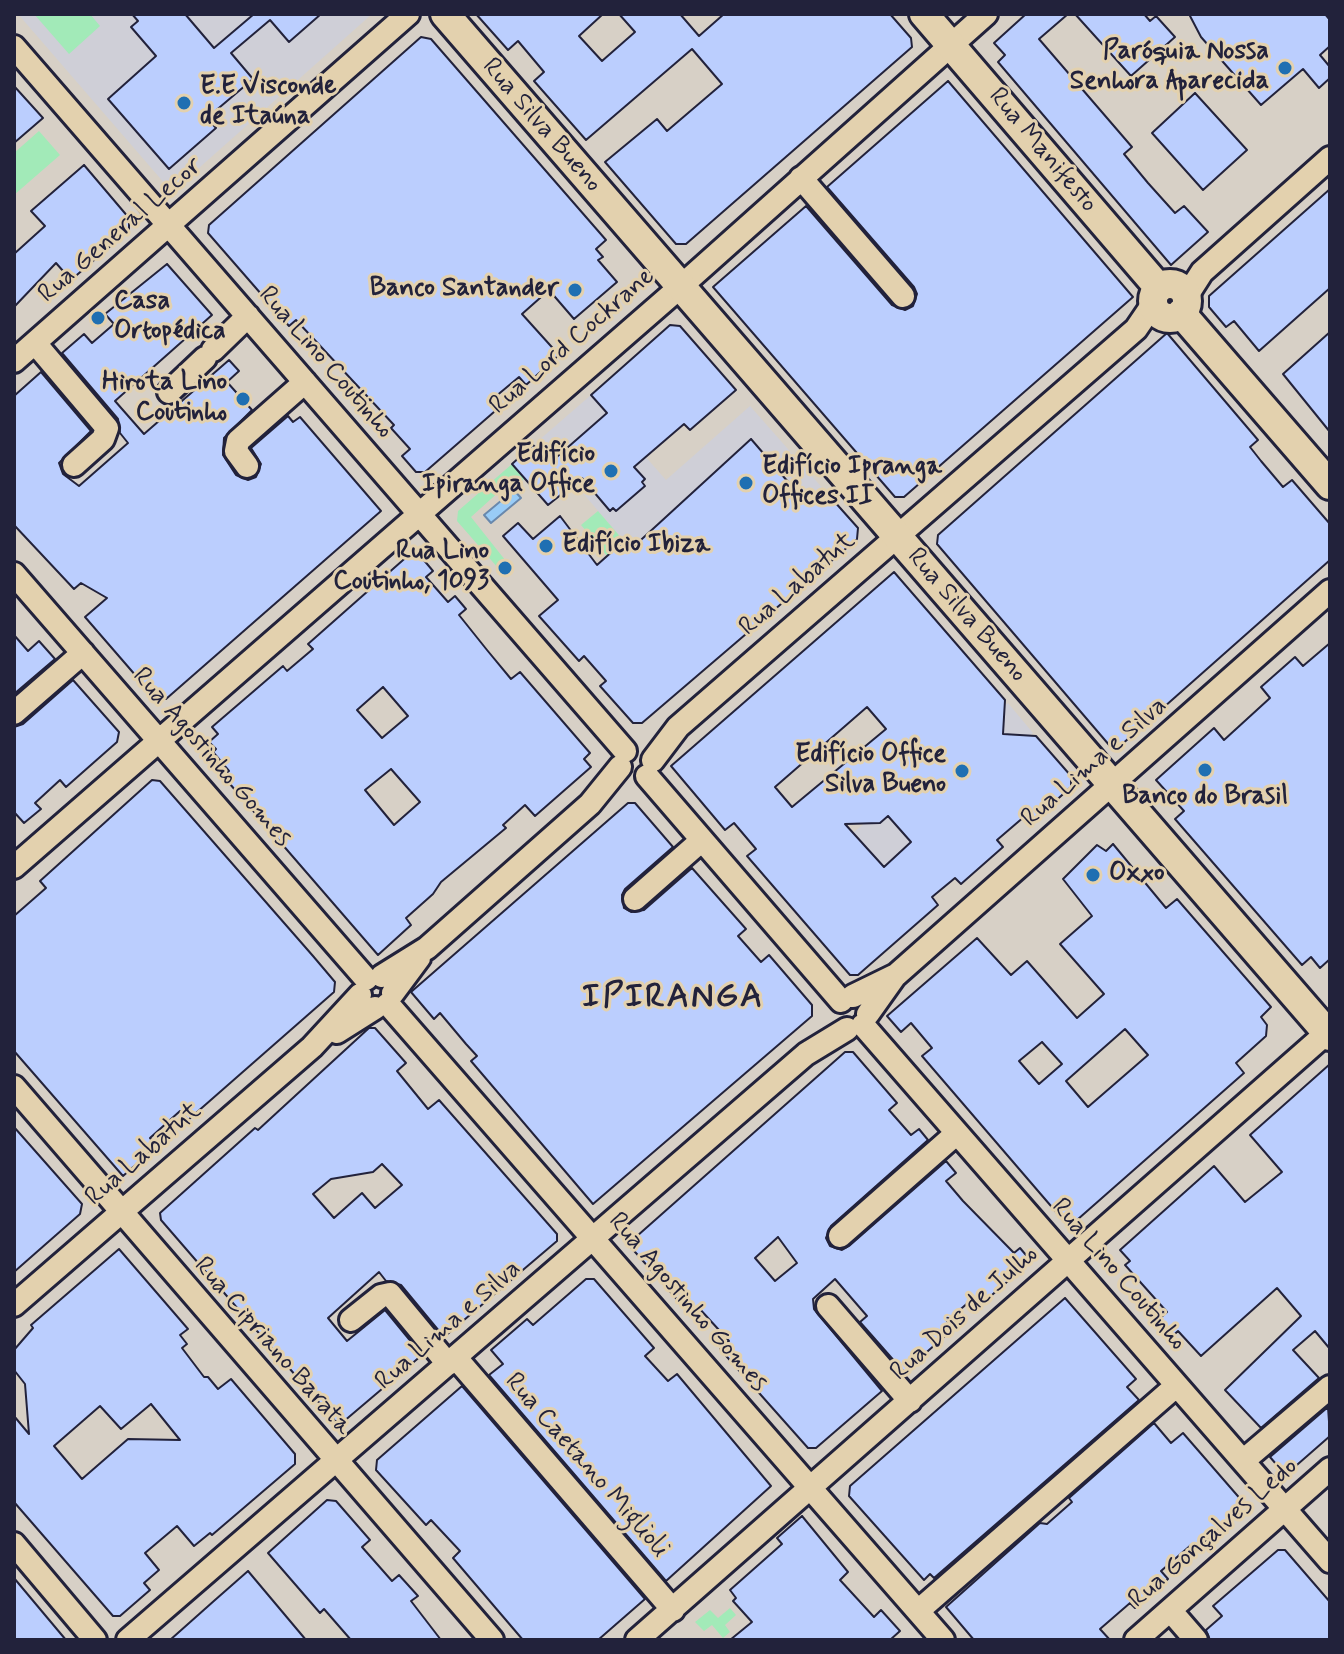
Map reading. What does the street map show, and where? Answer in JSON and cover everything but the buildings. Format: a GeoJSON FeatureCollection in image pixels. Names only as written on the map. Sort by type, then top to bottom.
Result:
{"type":"FeatureCollection","features":[{"type":"Feature","properties":{"kind":"main road","name":"Rua Silva Bueno"},"geometry":{"type":"LineString","coordinates":[[445,14],[679,288],[1329,1033]]}},
{"type":"Feature","properties":{"kind":"main road","name":"Rua Manifesto"},"geometry":{"type":"LineString","coordinates":[[924,14],[1330,485]]}},
{"type":"Feature","properties":{"kind":"street","name":"Rua General Lecor"},"geometry":{"type":"LineString","coordinates":[[14,361],[408,14]]}},
{"type":"Feature","properties":{"kind":"street","name":"Rua Lord Cockrane"},"geometry":{"type":"LineString","coordinates":[[14,867],[679,288],[986,14]]}},
{"type":"Feature","properties":{"kind":"street","name":"Rua Lino Coutinho"},"geometry":{"type":"LineString","coordinates":[[14,47],[851,1014],[1069,1259],[1330,1561]]}},
{"type":"Feature","properties":{"kind":"street","name":"Rua Labatut"},"geometry":{"type":"LineString","coordinates":[[14,1305],[377,992],[1330,158]]}},
{"type":"Feature","properties":{"kind":"street"},"geometry":{"type":"LineString","coordinates":[[801,178],[903,296]]}},
{"type":"Feature","properties":{"kind":"street"},"geometry":{"type":"LineString","coordinates":[[169,392],[248,316]]}},
{"type":"Feature","properties":{"kind":"street"},"geometry":{"type":"LineString","coordinates":[[35,343],[107,428],[103,439],[74,465]]}},
{"type":"Feature","properties":{"kind":"street"},"geometry":{"type":"LineString","coordinates":[[247,466],[236,451],[238,441],[305,382]]}},
{"type":"Feature","properties":{"kind":"street","name":"Rua Agostinho Gomes"},"geometry":{"type":"LineString","coordinates":[[14,574],[943,1640]]}},
{"type":"Feature","properties":{"kind":"street","name":"Rua Lima e Silva"},"geometry":{"type":"LineString","coordinates":[[128,1640],[806,1054],[1330,591]]}},
{"type":"Feature","properties":{"kind":"street"},"geometry":{"type":"LineString","coordinates":[[14,713],[83,653]]}},
{"type":"Feature","properties":{"kind":"street"},"geometry":{"type":"LineString","coordinates":[[635,899],[702,840]]}},
{"type":"Feature","properties":{"kind":"street","name":"Rua Dois de Julho"},"geometry":{"type":"LineString","coordinates":[[637,1640],[1329,1033]]}},
{"type":"Feature","properties":{"kind":"street","name":"Rua Cipriano Barata"},"geometry":{"type":"LineString","coordinates":[[14,1087],[119,1213],[492,1640]]}},
{"type":"Feature","properties":{"kind":"street"},"geometry":{"type":"LineString","coordinates":[[840,1236],[957,1133]]}},
{"type":"Feature","properties":{"kind":"street","name":"Rua Caetano Miglioli"},"geometry":{"type":"LineString","coordinates":[[351,1320],[381,1296],[390,1294],[673,1610]]}},
{"type":"Feature","properties":{"kind":"street"},"geometry":{"type":"LineString","coordinates":[[828,1306],[910,1401]]}},
{"type":"Feature","properties":{"kind":"street"},"geometry":{"type":"LineString","coordinates":[[918,1611],[1176,1386]]}},
{"type":"Feature","properties":{"kind":"street"},"geometry":{"type":"LineString","coordinates":[[1243,1461],[1330,1387]]}},
{"type":"Feature","properties":{"kind":"street","name":"Rua Gonçalves Ledo"},"geometry":{"type":"LineString","coordinates":[[1136,1640],[1330,1469]]}},
{"type":"Feature","properties":{"kind":"street"},"geometry":{"type":"LineString","coordinates":[[14,1544],[95,1640]]}},
{"type":"Feature","properties":{"kind":"street"},"geometry":{"type":"LineString","coordinates":[[1170,1610],[1196,1640]]}},
{"type":"Feature","properties":{"kind":"shaded area","name":"E.E Visconde de Itaúna"},"geometry":{"type":"Polygon","coordinates":[[[18,14],[372,14],[172,192],[18,14]]]}},
{"type":"Feature","properties":{"kind":"shaded area"},"geometry":{"type":"Polygon","coordinates":[[[591,395],[666,480],[750,406],[825,491],[738,565],[631,549],[538,441],[591,395]]]}},
{"type":"Feature","properties":{"kind":"shaded area"},"geometry":{"type":"Polygon","coordinates":[[[1008,703],[1033,733],[884,867],[853,833],[1008,703]]]}},
{"type":"Feature","properties":{"kind":"green space"},"geometry":{"type":"Polygon","coordinates":[[[34,14],[90,14],[100,26],[69,54],[34,14]]]}},
{"type":"Feature","properties":{"kind":"green space"},"geometry":{"type":"Polygon","coordinates":[[[39,131],[60,155],[14,195],[14,153],[39,131]]]}},
{"type":"Feature","properties":{"kind":"green space"},"geometry":{"type":"Polygon","coordinates":[[[512,464],[524,479],[516,486],[511,481],[471,517],[513,570],[505,576],[457,521],[458,511],[512,464]]]}},
{"type":"Feature","properties":{"kind":"green space"},"geometry":{"type":"Polygon","coordinates":[[[598,511],[624,541],[607,556],[581,525],[598,511]]]}},
{"type":"Feature","properties":{"kind":"green space"},"geometry":{"type":"Polygon","coordinates":[[[730,1608],[736,1615],[725,1625],[730,1632],[723,1638],[712,1625],[704,1631],[695,1622],[710,1610],[718,1618],[730,1608]]]}},
{"type":"Feature","properties":{"kind":"water"},"geometry":{"type":"Polygon","coordinates":[[[514,490],[521,498],[491,523],[484,515],[514,490]]]}},
{"type":"Feature","properties":{"kind":"place","name":"Paróquia Nossa Senhora Aparecida"},"geometry":{"type":"Point","coordinates":[1285,68]}},
{"type":"Feature","properties":{"kind":"place","name":"E.E Visconde de Itaúna"},"geometry":{"type":"Point","coordinates":[184,103]}},
{"type":"Feature","properties":{"kind":"place","name":"Banco Santander"},"geometry":{"type":"Point","coordinates":[575,290]}},
{"type":"Feature","properties":{"kind":"place","name":"Casa Ortopédica"},"geometry":{"type":"Point","coordinates":[98,318]}},
{"type":"Feature","properties":{"kind":"place","name":"Hirota Lino Coutinho"},"geometry":{"type":"Point","coordinates":[243,399]}},
{"type":"Feature","properties":{"kind":"place","name":"Edifício Ipiranga Office"},"geometry":{"type":"Point","coordinates":[611,471]}},
{"type":"Feature","properties":{"kind":"place","name":"Edifício Ipranga Offices II"},"geometry":{"type":"Point","coordinates":[746,483]}},
{"type":"Feature","properties":{"kind":"place","name":"Edifício Ibiza"},"geometry":{"type":"Point","coordinates":[546,546]}},
{"type":"Feature","properties":{"kind":"place","name":"Rua Lino Coutinho, 1093"},"geometry":{"type":"Point","coordinates":[505,568]}},
{"type":"Feature","properties":{"kind":"place","name":"Banco do Brasil"},"geometry":{"type":"Point","coordinates":[1205,770]}},
{"type":"Feature","properties":{"kind":"place","name":"Edifício Office Silva Bueno"},"geometry":{"type":"Point","coordinates":[962,771]}},
{"type":"Feature","properties":{"kind":"place","name":"Oxxo"},"geometry":{"type":"Point","coordinates":[1093,875]}},
{"type":"Feature","properties":{"kind":"district","name":"IPIRANGA"},"geometry":{"type":"Point","coordinates":[673,999]}}]}
